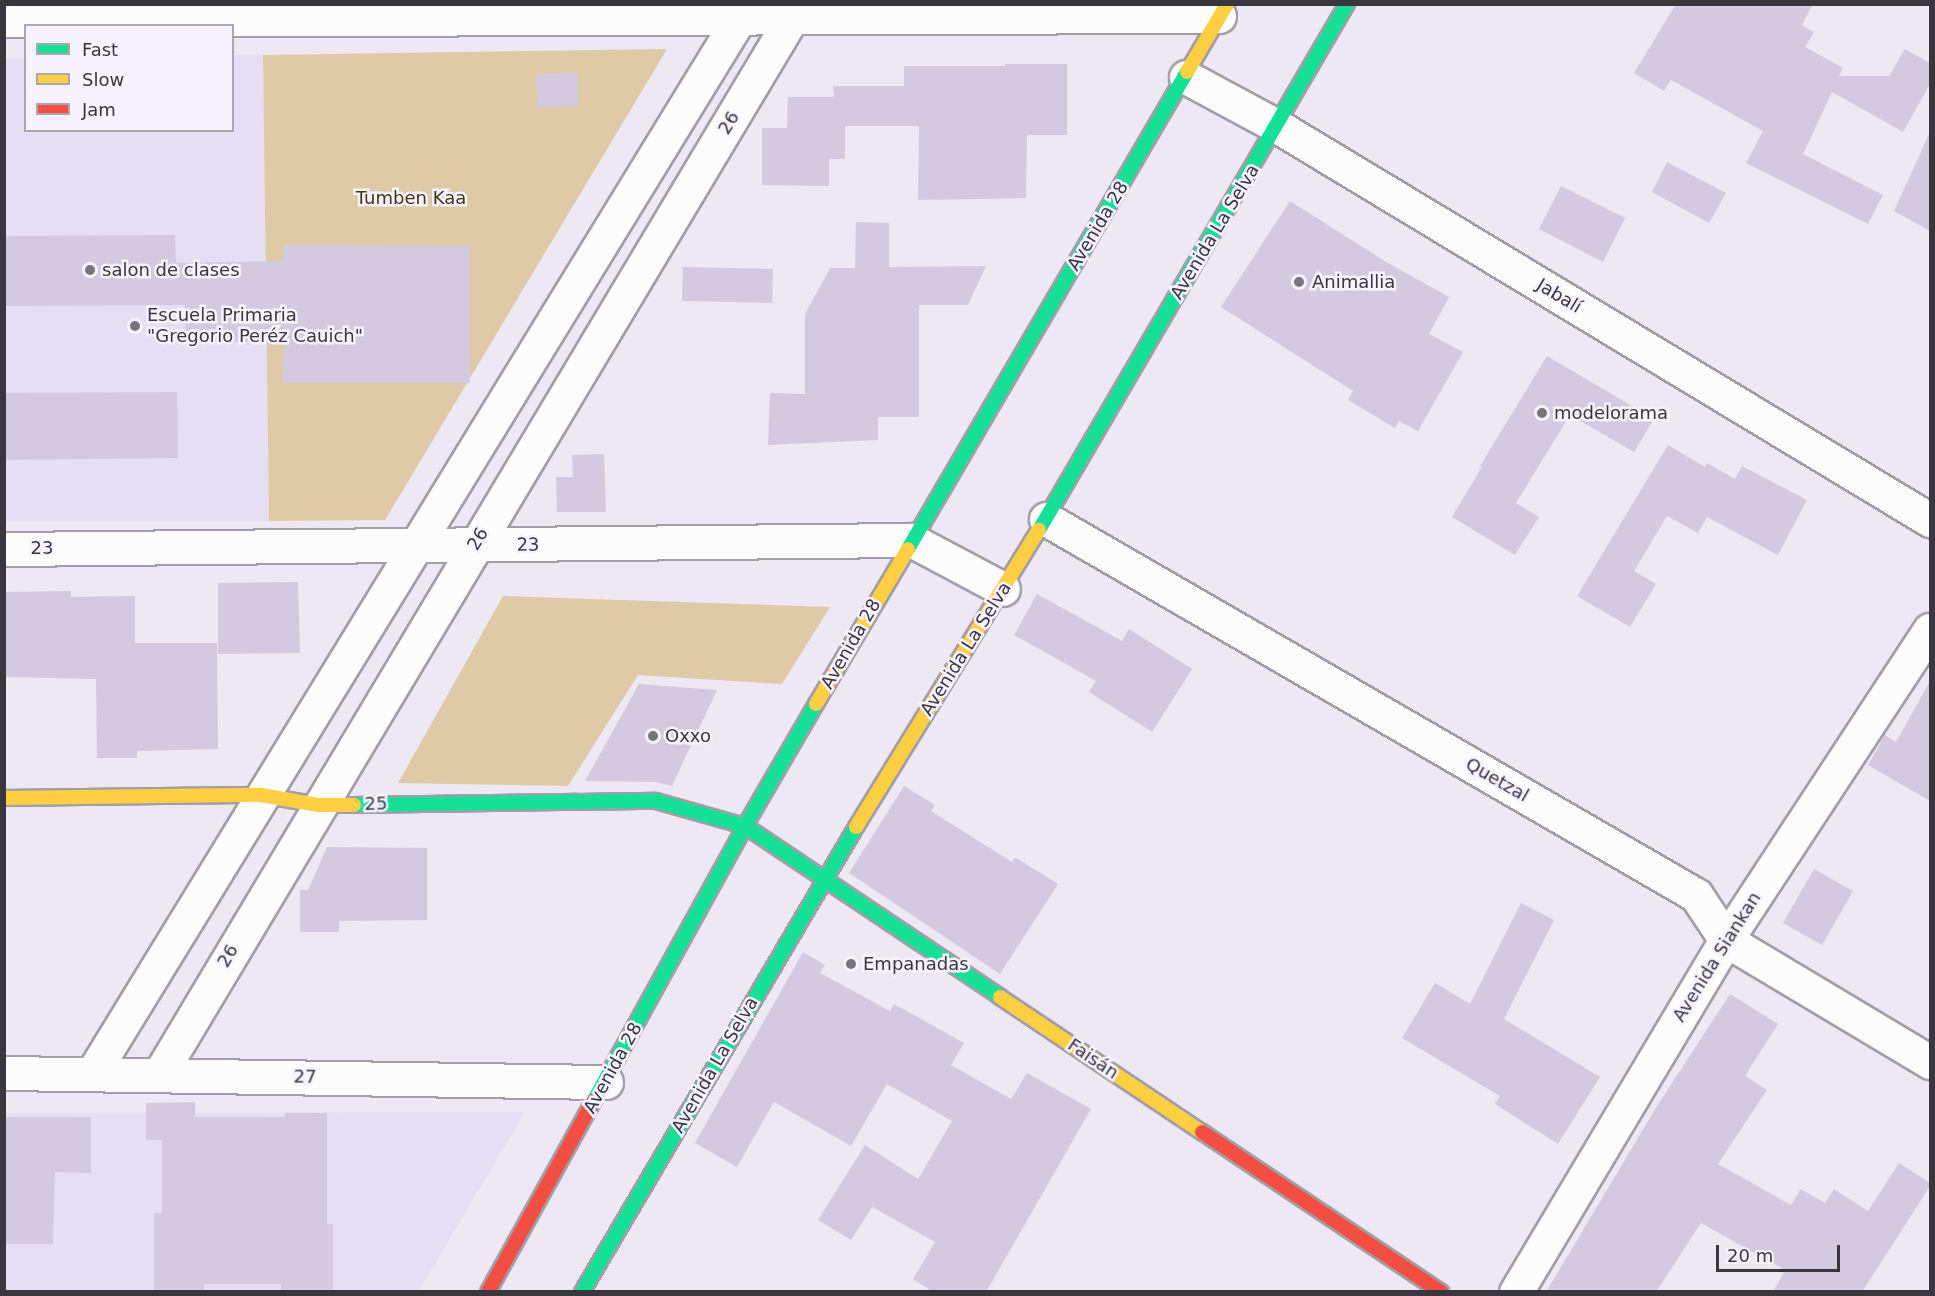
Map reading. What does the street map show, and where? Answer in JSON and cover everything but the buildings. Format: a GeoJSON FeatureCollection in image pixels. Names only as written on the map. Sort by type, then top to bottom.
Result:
{"type":"FeatureCollection","features":[{"type":"Feature","properties":{"kind":"street","name":"Avenida La Selva"},"geometry":{"type":"LineString","coordinates":[[582,1292],[824,879],[1004,590],[1347,4]]}},
{"type":"Feature","properties":{"kind":"street"},"geometry":{"type":"LineString","coordinates":[[4,20],[744,11],[1223,10]]}},
{"type":"Feature","properties":{"kind":"street","name":"Avenida 28"},"geometry":{"type":"LineString","coordinates":[[488,1292],[606,1082],[745,826],[911,540],[1186,77],[1223,10]]}},
{"type":"Feature","properties":{"kind":"street"},"geometry":{"type":"LineString","coordinates":[[92,1074],[261,795],[744,11]]}},
{"type":"Feature","properties":{"kind":"street","name":"26"},"geometry":{"type":"LineString","coordinates":[[159,1075],[796,11]]}},
{"type":"Feature","properties":{"kind":"street","name":"Jabalí"},"geometry":{"type":"LineString","coordinates":[[1186,77],[1277,126],[1930,520]]}},
{"type":"Feature","properties":{"kind":"street","name":"Quetzal"},"geometry":{"type":"LineString","coordinates":[[1046,519],[1696,895],[1726,940],[1930,1062]]}},
{"type":"Feature","properties":{"kind":"street","name":"23"},"geometry":{"type":"LineString","coordinates":[[4,549],[911,540],[1004,590]]}},
{"type":"Feature","properties":{"kind":"street","name":"Avenida Siankan"},"geometry":{"type":"LineString","coordinates":[[1516,1292],[1726,940],[1930,630]]}},
{"type":"Feature","properties":{"kind":"street","name":"25"},"geometry":{"type":"LineString","coordinates":[[4,798],[261,795],[319,805],[656,801],[745,826]]}},
{"type":"Feature","properties":{"kind":"street","name":"Faisán"},"geometry":{"type":"LineString","coordinates":[[745,826],[1441,1292]]}},
{"type":"Feature","properties":{"kind":"street","name":"27"},"geometry":{"type":"LineString","coordinates":[[4,1073],[606,1082]]}},
{"type":"Feature","properties":{"kind":"shaded area","name":"Escuela Primaria \"Gregorio Peréz Cauich\""},"geometry":{"type":"Polygon","coordinates":[[[234,55],[263,55],[269,521],[5,521],[4,58],[24,58],[24,132],[234,132],[234,55]]]}},
{"type":"Feature","properties":{"kind":"shaded area"},"geometry":{"type":"Polygon","coordinates":[[[525,1112],[418,1292],[5,1291],[4,1113],[525,1112]]]}},
{"type":"Feature","properties":{"kind":"green space","name":"Tumben Kaa"},"geometry":{"type":"Polygon","coordinates":[[[667,49],[385,520],[269,521],[263,55],[667,49]]]}},
{"type":"Feature","properties":{"kind":"green space"},"geometry":{"type":"Polygon","coordinates":[[[503,596],[830,607],[782,684],[638,675],[568,786],[398,783],[503,596]]]}},
{"type":"Feature","properties":{"kind":"traffic: fast"},"geometry":{"type":"LineString","coordinates":[[1039,530],[1347,4]]}},
{"type":"Feature","properties":{"kind":"traffic: fast"},"geometry":{"type":"LineString","coordinates":[[908,549],[1187,72]]}},
{"type":"Feature","properties":{"kind":"traffic: fast"},"geometry":{"type":"LineString","coordinates":[[594,1100],[745,826],[816,704]]}},
{"type":"Feature","properties":{"kind":"traffic: fast"},"geometry":{"type":"LineString","coordinates":[[354,805],[656,801],[745,826],[1000,997]]}},
{"type":"Feature","properties":{"kind":"traffic: fast"},"geometry":{"type":"LineString","coordinates":[[582,1292],[856,827]]}},
{"type":"Feature","properties":{"kind":"traffic: slow"},"geometry":{"type":"LineString","coordinates":[[1187,72],[1227,4]]}},
{"type":"Feature","properties":{"kind":"traffic: slow"},"geometry":{"type":"LineString","coordinates":[[856,827],[1039,530]]}},
{"type":"Feature","properties":{"kind":"traffic: slow"},"geometry":{"type":"LineString","coordinates":[[816,704],[908,549]]}},
{"type":"Feature","properties":{"kind":"traffic: slow"},"geometry":{"type":"LineString","coordinates":[[4,798],[261,795],[319,805],[354,805]]}},
{"type":"Feature","properties":{"kind":"traffic: slow"},"geometry":{"type":"LineString","coordinates":[[1000,997],[1202,1132]]}},
{"type":"Feature","properties":{"kind":"traffic: jam"},"geometry":{"type":"LineString","coordinates":[[488,1292],[594,1100]]}},
{"type":"Feature","properties":{"kind":"traffic: jam"},"geometry":{"type":"LineString","coordinates":[[1202,1132],[1441,1292]]}},
{"type":"Feature","properties":{"kind":"place","name":"salon de clases"},"geometry":{"type":"Point","coordinates":[90,270]}},
{"type":"Feature","properties":{"kind":"place","name":"Animallia"},"geometry":{"type":"Point","coordinates":[1299,282]}},
{"type":"Feature","properties":{"kind":"place","name":"Escuela Primaria \"Gregorio Peréz Cauich\""},"geometry":{"type":"Point","coordinates":[135,326]}},
{"type":"Feature","properties":{"kind":"place","name":"modelorama"},"geometry":{"type":"Point","coordinates":[1542,413]}},
{"type":"Feature","properties":{"kind":"place","name":"Oxxo"},"geometry":{"type":"Point","coordinates":[653,736]}},
{"type":"Feature","properties":{"kind":"place","name":"Empanadas"},"geometry":{"type":"Point","coordinates":[851,964]}}]}
